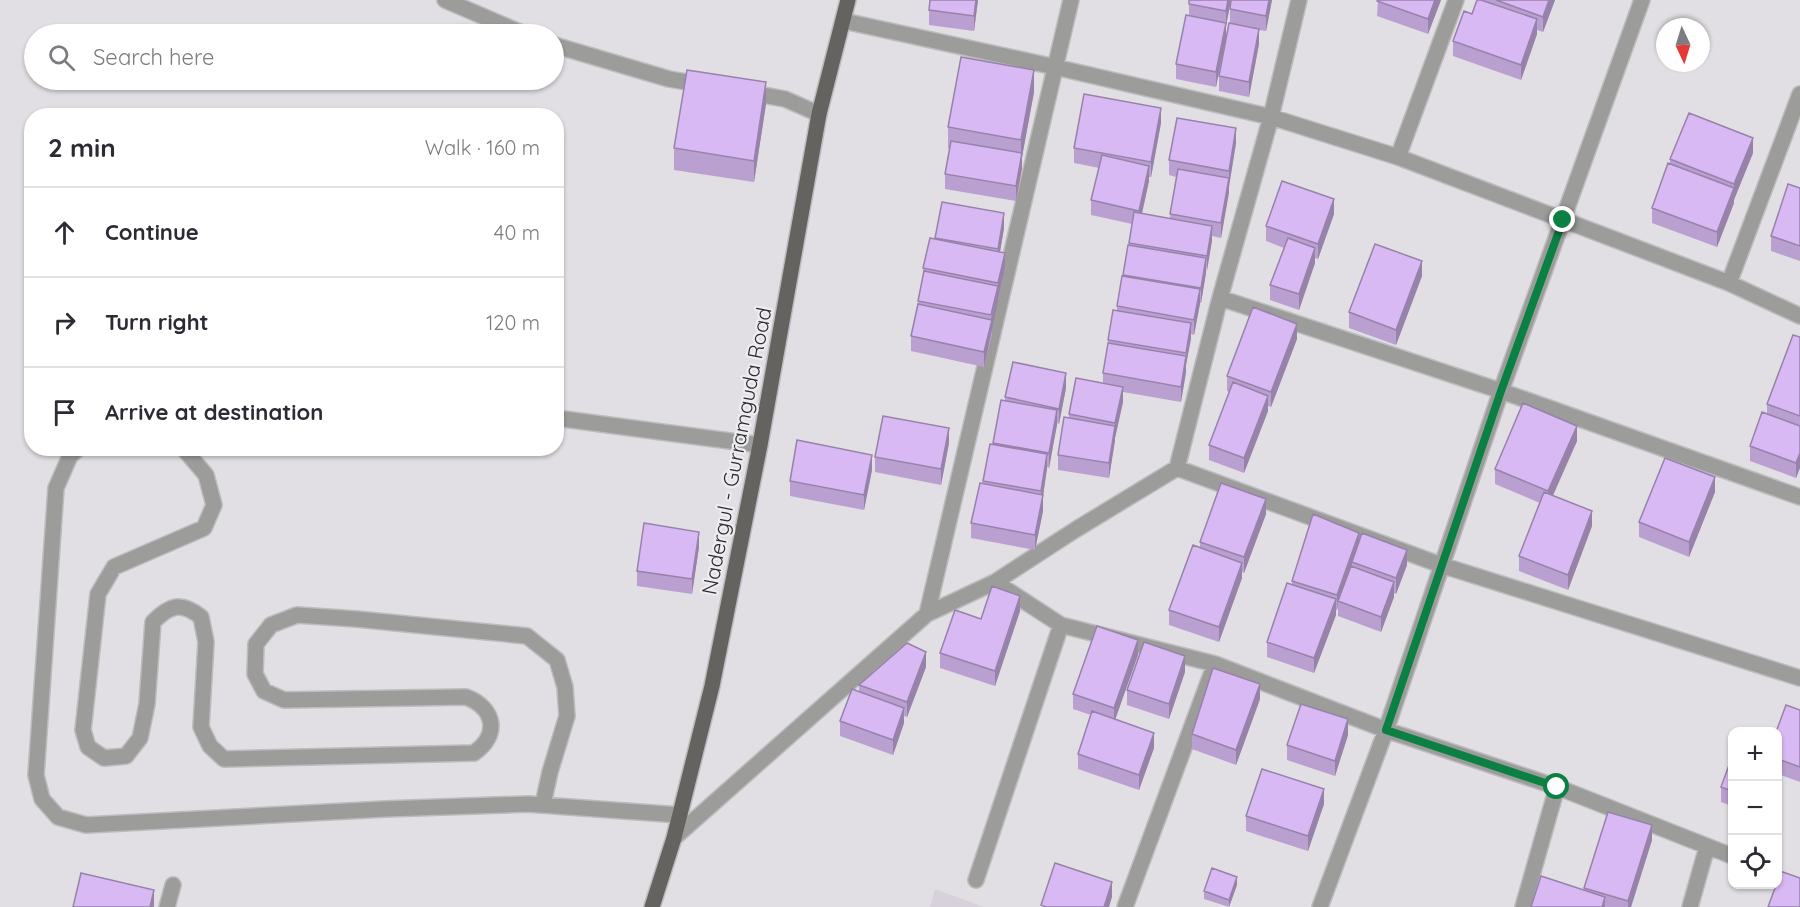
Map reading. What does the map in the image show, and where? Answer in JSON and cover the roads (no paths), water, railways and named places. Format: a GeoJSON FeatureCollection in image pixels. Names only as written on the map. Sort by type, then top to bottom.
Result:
{"type":"FeatureCollection","features":[{"type":"Feature","properties":{"kind":"main road","name":"Nadergul - Gurramguda Road"},"geometry":{"type":"LineString","coordinates":[[652,907],[675,838],[712,686],[760,445],[819,114],[848,0]]}},
{"type":"Feature","properties":{"kind":"street"},"geometry":{"type":"LineString","coordinates":[[445,0],[501,24]]}},
{"type":"Feature","properties":{"kind":"street"},"geometry":{"type":"LineString","coordinates":[[927,614],[1071,0]]}},
{"type":"Feature","properties":{"kind":"street"},"geometry":{"type":"LineString","coordinates":[[675,838],[927,614],[995,582],[1177,468],[1220,298],[1271,117],[1299,0]]}},
{"type":"Feature","properties":{"kind":"street"},"geometry":{"type":"LineString","coordinates":[[1398,157],[1456,0]]}},
{"type":"Feature","properties":{"kind":"street"},"geometry":{"type":"LineString","coordinates":[[1320,907],[1386,730],[1501,391],[1642,0]]}},
{"type":"Feature","properties":{"kind":"street"},"geometry":{"type":"LineString","coordinates":[[844,21],[1271,117],[1398,157],[1729,283],[1800,316]]}},
{"type":"Feature","properties":{"kind":"street"},"geometry":{"type":"LineString","coordinates":[[564,48],[669,79],[785,99],[819,114]]}},
{"type":"Feature","properties":{"kind":"street"},"geometry":{"type":"LineString","coordinates":[[1729,283],[1799,101]]}},
{"type":"Feature","properties":{"kind":"street"},"geometry":{"type":"LineString","coordinates":[[1220,298],[1501,391],[1800,497]]}},
{"type":"Feature","properties":{"kind":"street"},"geometry":{"type":"LineString","coordinates":[[564,419],[760,445]]}},
{"type":"Feature","properties":{"kind":"street"},"geometry":{"type":"LineString","coordinates":[[70,456],[56,488],[36,775],[42,799],[58,817],[86,825],[385,808],[543,804],[680,815]]}},
{"type":"Feature","properties":{"kind":"street"},"geometry":{"type":"LineString","coordinates":[[190,456],[206,475],[214,505],[204,528],[114,567],[98,594],[83,730],[88,747],[104,758],[126,756],[140,738],[147,704],[153,622],[166,610],[174,607],[191,609],[201,617],[206,642],[201,727],[210,746],[224,759],[474,753],[489,739],[491,729],[488,714],[479,702],[466,697],[284,700],[264,691],[255,674],[256,644],[270,625],[297,615],[527,636],[557,660],[566,687],[567,716],[550,771],[543,804]]}},
{"type":"Feature","properties":{"kind":"street"},"geometry":{"type":"LineString","coordinates":[[1177,468],[1441,565],[1800,678]]}},
{"type":"Feature","properties":{"kind":"street"},"geometry":{"type":"LineString","coordinates":[[995,582],[1061,625],[1215,664],[1386,730],[1557,787],[1728,855]]}},
{"type":"Feature","properties":{"kind":"street"},"geometry":{"type":"LineString","coordinates":[[976,880],[1061,625]]}},
{"type":"Feature","properties":{"kind":"street"},"geometry":{"type":"LineString","coordinates":[[1125,907],[1215,664]]}},
{"type":"Feature","properties":{"kind":"street"},"geometry":{"type":"LineString","coordinates":[[1523,907],[1557,787]]}},
{"type":"Feature","properties":{"kind":"street"},"geometry":{"type":"LineString","coordinates":[[1690,907],[1707,847]]}},
{"type":"Feature","properties":{"kind":"street"},"geometry":{"type":"LineString","coordinates":[[167,907],[173,885]]}}]}
